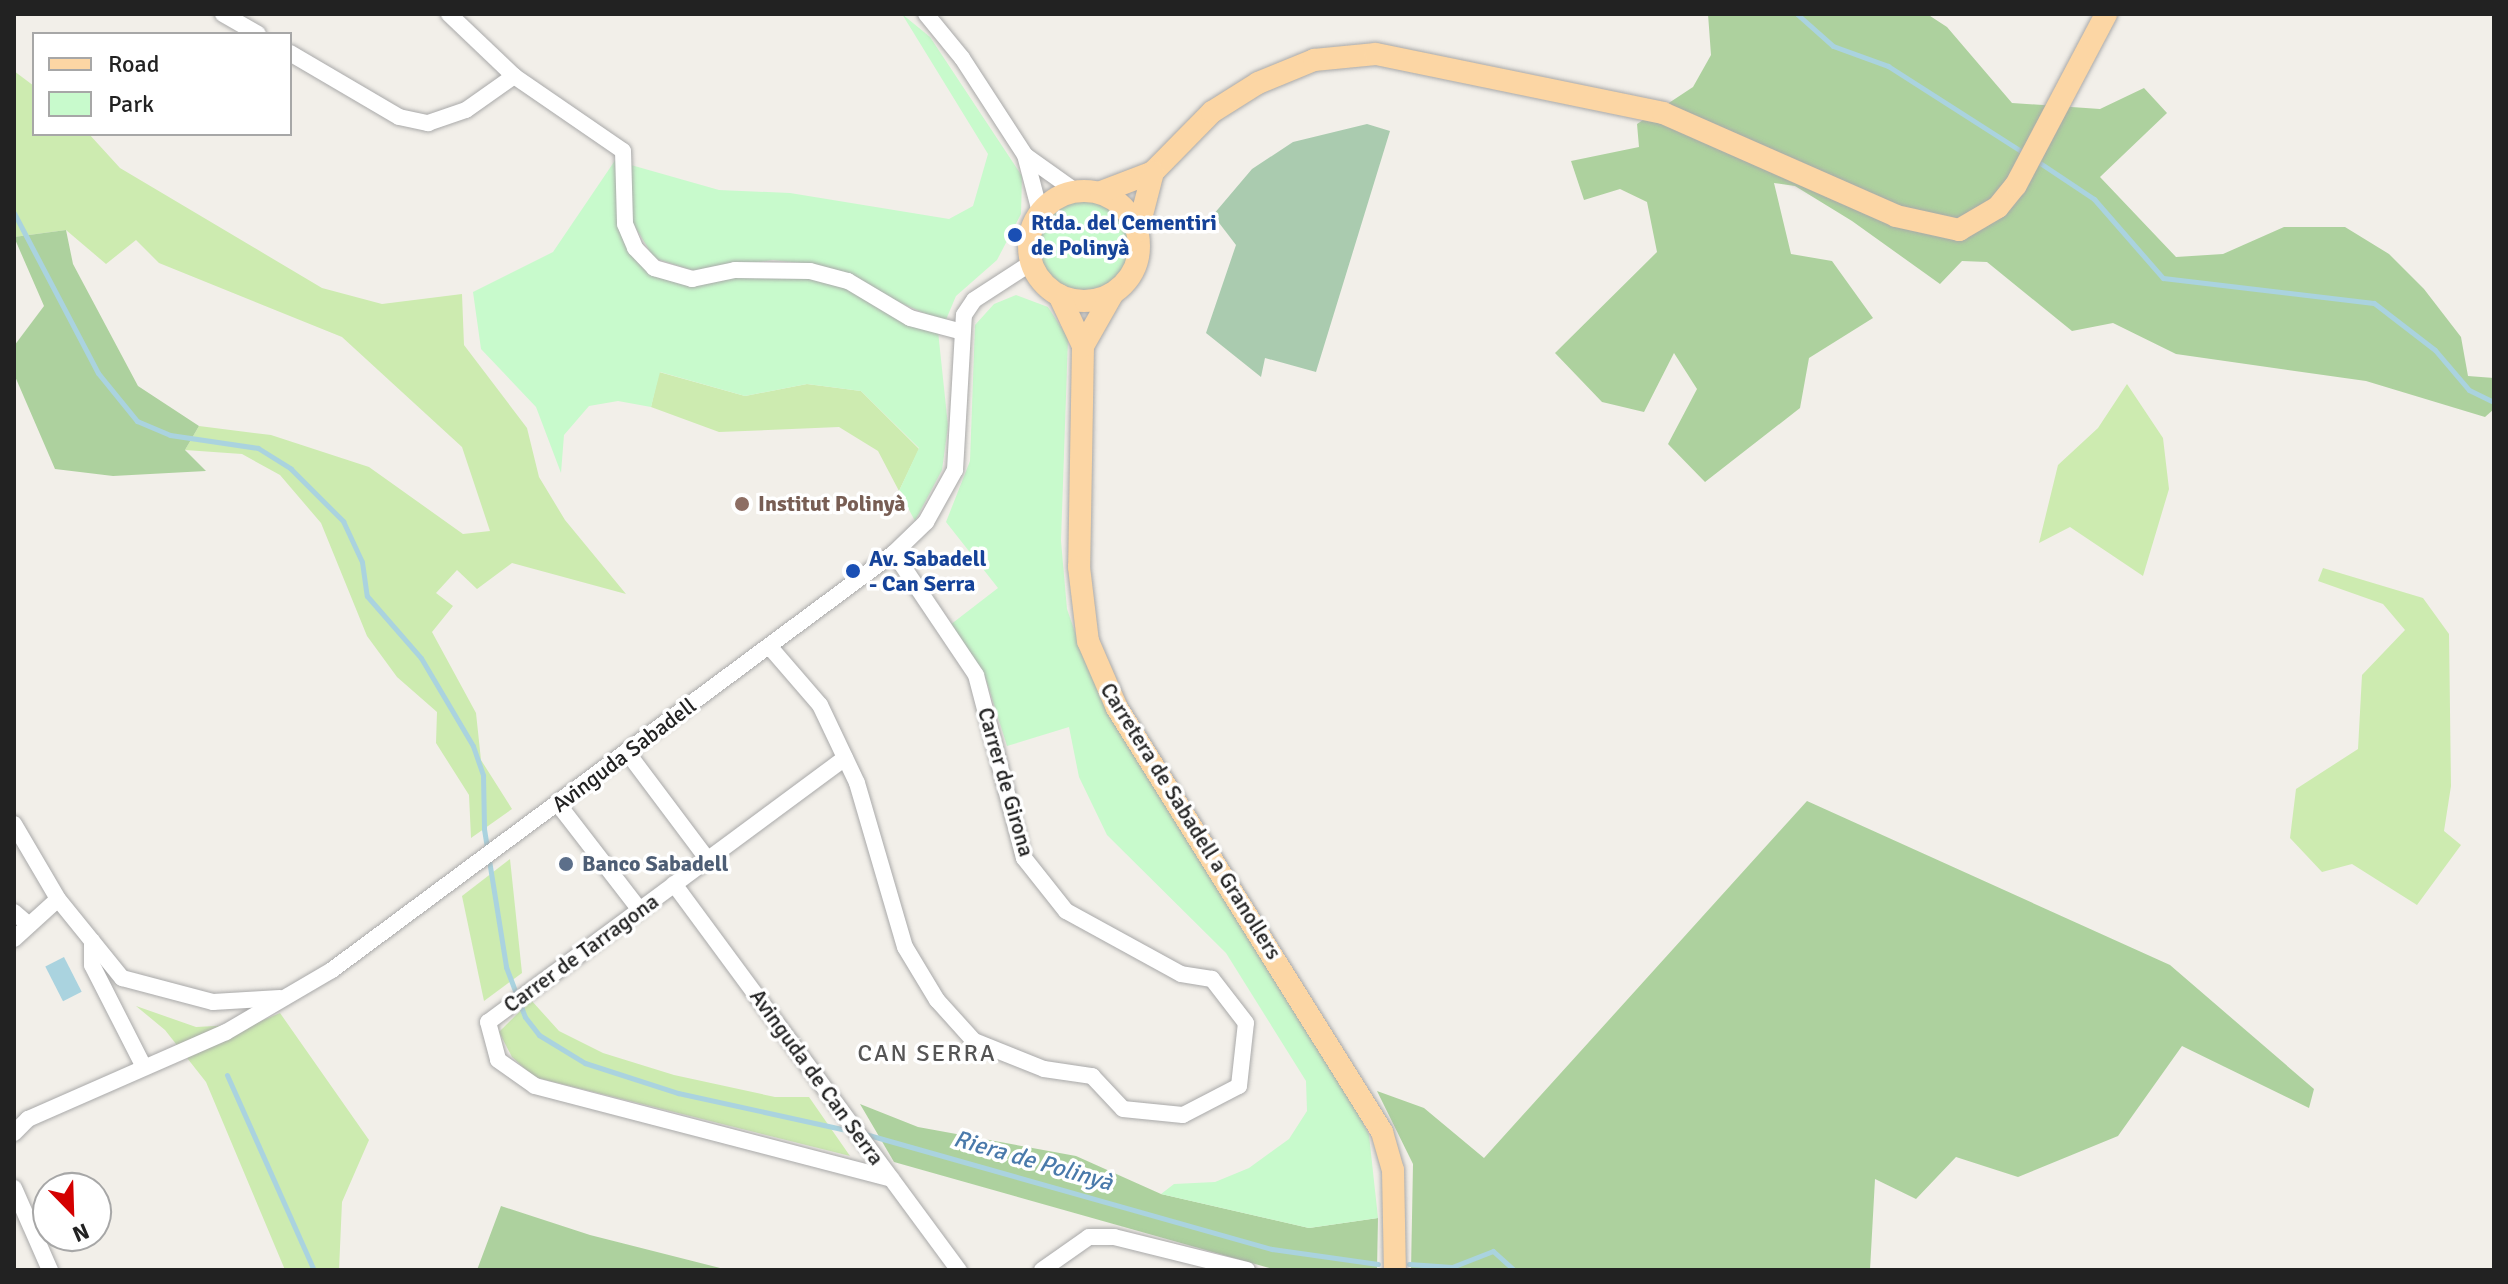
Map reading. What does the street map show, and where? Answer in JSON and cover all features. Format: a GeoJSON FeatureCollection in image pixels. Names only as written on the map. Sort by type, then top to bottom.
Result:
{"type":"FeatureCollection","features":[{"type":"Feature","properties":{"kind":"main road"},"geometry":{"type":"LineString","coordinates":[[1153,172],[1138,230],[1135,268],[1113,293],[1085,302],[1059,295],[1031,263],[1031,228],[1040,212],[1075,191],[1101,192],[1153,172],[1212,112],[1258,83],[1314,60],[1376,54],[1663,113],[1896,216],[1959,230],[1989,215],[2016,185],[2106,14]]}},
{"type":"Feature","properties":{"kind":"main road"},"geometry":{"type":"LineString","coordinates":[[1101,192],[1125,207],[1138,230]]}},
{"type":"Feature","properties":{"kind":"main road","name":"Carretera de Sabadell a Granollers"},"geometry":{"type":"LineString","coordinates":[[1083,346],[1113,293]]}},
{"type":"Feature","properties":{"kind":"main road","name":"Carretera de Sabadell a Granollers"},"geometry":{"type":"LineString","coordinates":[[1059,295],[1083,346],[1079,596],[1093,658],[1117,708],[1382,1132],[1393,1170],[1395,1270]]}},
{"type":"Feature","properties":{"kind":"street"},"geometry":{"type":"LineString","coordinates":[[223,14],[254,32]]}},
{"type":"Feature","properties":{"kind":"street"},"geometry":{"type":"LineString","coordinates":[[449,14],[514,76],[623,151],[625,224],[635,248],[654,268],[692,279],[761,268],[810,271],[848,281],[910,318],[959,331],[974,300],[1031,263]]}},
{"type":"Feature","properties":{"kind":"street"},"geometry":{"type":"LineString","coordinates":[[926,14],[962,58],[1025,155],[1040,212]]}},
{"type":"Feature","properties":{"kind":"street"},"geometry":{"type":"LineString","coordinates":[[292,54],[399,117],[428,123],[466,110],[514,76]]}},
{"type":"Feature","properties":{"kind":"street"},"geometry":{"type":"LineString","coordinates":[[1025,155],[1075,191]]}},
{"type":"Feature","properties":{"kind":"street","name":"Avinguda Sabadell"},"geometry":{"type":"LineString","coordinates":[[14,824],[58,899],[122,978],[213,1002],[286,997],[365,948],[894,553],[926,522],[955,470],[962,422],[959,331]]}},
{"type":"Feature","properties":{"kind":"street","name":"Carrer de Girona"},"geometry":{"type":"LineString","coordinates":[[769,646],[820,705],[845,758],[905,947],[937,1000],[974,1041],[1044,1069],[1092,1076],[1123,1109],[1183,1115],[1239,1086],[1246,1023],[1212,979],[1181,974],[1066,911],[1024,858],[976,675],[894,553]]}},
{"type":"Feature","properties":{"kind":"street"},"geometry":{"type":"LineString","coordinates":[[627,752],[708,860]]}},
{"type":"Feature","properties":{"kind":"street","name":"Carrer de Tarragona"},"geometry":{"type":"LineString","coordinates":[[845,758],[488,1022],[498,1060],[535,1086],[891,1179]]}},
{"type":"Feature","properties":{"kind":"street"},"geometry":{"type":"LineString","coordinates":[[558,804],[640,910]]}},
{"type":"Feature","properties":{"kind":"street","name":"Avinguda de Can Serra"},"geometry":{"type":"LineString","coordinates":[[674,884],[959,1270]]}},
{"type":"Feature","properties":{"kind":"street"},"geometry":{"type":"LineString","coordinates":[[14,939],[58,899]]}},
{"type":"Feature","properties":{"kind":"street"},"geometry":{"type":"LineString","coordinates":[[14,912],[29,925]]}},
{"type":"Feature","properties":{"kind":"street"},"geometry":{"type":"LineString","coordinates":[[92,941],[92,965],[144,1067]]}},
{"type":"Feature","properties":{"kind":"street"},"geometry":{"type":"LineString","coordinates":[[14,1133],[21,1118],[226,1032],[286,997]]}},
{"type":"Feature","properties":{"kind":"street"},"geometry":{"type":"LineString","coordinates":[[14,1188],[50,1270]]}},
{"type":"Feature","properties":{"kind":"street"},"geometry":{"type":"LineString","coordinates":[[1042,1270],[1089,1237],[1114,1237],[1247,1270]]}},
{"type":"Feature","properties":{"kind":"green space"},"geometry":{"type":"Polygon","coordinates":[[[902,14],[930,37],[1022,176],[1021,214],[997,260],[956,296],[945,322],[810,264],[773,260],[695,271],[654,258],[631,220],[631,165],[719,190],[790,193],[949,219],[973,206],[988,154],[902,14]]]}},
{"type":"Feature","properties":{"kind":"green space"},"geometry":{"type":"Polygon","coordinates":[[[1708,14],[1927,14],[1947,27],[2012,103],[2100,109],[2144,88],[2167,113],[2100,177],[2176,257],[2223,254],[2284,227],[2345,227],[2389,254],[2424,289],[2461,337],[2468,376],[2494,378],[2494,409],[2485,417],[2366,381],[2176,354],[2113,323],[2072,331],[1987,262],[1962,261],[1940,284],[1852,221],[1795,186],[1774,183],[1791,254],[1832,261],[1873,318],[1809,358],[1800,408],[1705,482],[1668,444],[1697,389],[1674,353],[1644,412],[1602,402],[1555,353],[1657,252],[1647,202],[1620,189],[1584,200],[1571,161],[1639,147],[1637,124],[1693,87],[1711,55],[1708,14]]]}},
{"type":"Feature","properties":{"kind":"green space"},"geometry":{"type":"Polygon","coordinates":[[[14,71],[32,84],[32,136],[91,136],[120,168],[322,288],[382,304],[462,294],[464,345],[527,428],[539,477],[565,520],[626,594],[512,563],[477,589],[457,570],[436,593],[453,606],[432,632],[476,713],[481,760],[512,809],[471,838],[469,795],[436,743],[437,712],[397,677],[367,636],[321,523],[280,475],[242,454],[185,450],[199,426],[271,435],[369,467],[463,534],[490,531],[462,447],[342,337],[159,263],[136,240],[106,264],[66,230],[14,237],[14,71]]]}},
{"type":"Feature","properties":{"kind":"green space"},"geometry":{"type":"Polygon","coordinates":[[[1367,124],[1390,131],[1316,372],[1265,358],[1261,377],[1206,333],[1236,245],[1213,215],[1252,169],[1293,142],[1367,124]]]}},
{"type":"Feature","properties":{"kind":"green space"},"geometry":{"type":"Polygon","coordinates":[[[618,156],[620,228],[652,275],[692,284],[775,272],[845,286],[938,331],[948,426],[942,470],[915,521],[899,491],[919,448],[861,391],[807,384],[745,396],[660,372],[651,407],[618,401],[589,406],[564,435],[561,473],[536,407],[481,349],[473,292],[553,252],[618,156]]]}},
{"type":"Feature","properties":{"kind":"green space"},"geometry":{"type":"Polygon","coordinates":[[[1084,198],[1102,202],[1116,212],[1126,226],[1130,244],[1126,262],[1116,276],[1102,286],[1084,290],[1066,286],[1052,276],[1042,262],[1038,244],[1042,226],[1052,212],[1066,202],[1084,198]]]}},
{"type":"Feature","properties":{"kind":"green space"},"geometry":{"type":"Polygon","coordinates":[[[66,230],[73,264],[138,386],[199,426],[185,450],[206,471],[113,476],[55,469],[14,374],[14,346],[44,306],[14,237],[66,230]]]}},
{"type":"Feature","properties":{"kind":"green space"},"geometry":{"type":"Polygon","coordinates":[[[1016,295],[1048,307],[1068,338],[1061,541],[1067,609],[1086,664],[1339,1075],[1369,1135],[1378,1218],[1309,1228],[1161,1194],[1174,1184],[1215,1182],[1249,1168],[1289,1139],[1307,1111],[1306,1081],[1226,953],[1107,835],[1079,777],[1069,727],[1007,746],[985,676],[950,625],[998,588],[946,522],[970,461],[975,325],[994,304],[1016,295]]]}},
{"type":"Feature","properties":{"kind":"green space"},"geometry":{"type":"Polygon","coordinates":[[[659,372],[745,396],[807,384],[861,391],[919,449],[899,491],[878,451],[839,427],[719,432],[651,407],[659,372]]]}},
{"type":"Feature","properties":{"kind":"green space"},"geometry":{"type":"Polygon","coordinates":[[[2127,384],[2163,438],[2169,489],[2143,576],[2070,527],[2039,543],[2058,465],[2098,428],[2127,384]]]}},
{"type":"Feature","properties":{"kind":"green space"},"geometry":{"type":"Polygon","coordinates":[[[2323,568],[2423,598],[2449,634],[2451,786],[2444,831],[2461,845],[2417,905],[2352,864],[2322,872],[2290,838],[2296,789],[2358,749],[2362,675],[2405,630],[2383,604],[2318,581],[2323,568]]]}},
{"type":"Feature","properties":{"kind":"green space"},"geometry":{"type":"Polygon","coordinates":[[[1807,801],[2170,965],[2314,1089],[2309,1108],[2182,1046],[2118,1136],[2018,1177],[1956,1157],[1916,1199],[1875,1179],[1870,1270],[1411,1270],[1413,1164],[1377,1091],[1424,1108],[1484,1158],[1807,801]]]}},
{"type":"Feature","properties":{"kind":"green space"},"geometry":{"type":"Polygon","coordinates":[[[510,859],[522,973],[484,1001],[462,896],[510,859]]]}},
{"type":"Feature","properties":{"kind":"green space"},"geometry":{"type":"Polygon","coordinates":[[[531,1000],[559,1031],[603,1053],[674,1075],[775,1097],[809,1097],[850,1156],[534,1077],[512,1057],[499,1032],[531,1000]]]}},
{"type":"Feature","properties":{"kind":"green space"},"geometry":{"type":"Polygon","coordinates":[[[136,1006],[196,1027],[254,1024],[280,1013],[369,1140],[342,1202],[339,1270],[285,1270],[206,1082],[165,1030],[136,1006]]]}},
{"type":"Feature","properties":{"kind":"green space"},"geometry":{"type":"Polygon","coordinates":[[[860,1104],[918,1127],[1076,1156],[1161,1194],[1309,1228],[1378,1218],[1377,1270],[1276,1270],[894,1162],[860,1104]]]}},
{"type":"Feature","properties":{"kind":"green space"},"geometry":{"type":"Polygon","coordinates":[[[501,1206],[590,1235],[728,1270],[477,1270],[501,1206]]]}},
{"type":"Feature","properties":{"kind":"water"},"geometry":{"type":"Polygon","coordinates":[[[64,957],[82,992],[63,1001],[45,967],[64,957]]]}},
{"type":"Feature","properties":{"kind":"waterway"},"geometry":{"type":"LineString","coordinates":[[1797,14],[1833,46],[1888,66],[2024,153]]}},
{"type":"Feature","properties":{"kind":"waterway"},"geometry":{"type":"LineString","coordinates":[[2037,161],[2094,199],[2163,278],[2374,303],[2435,350],[2469,390],[2494,402]]}},
{"type":"Feature","properties":{"kind":"waterway"},"geometry":{"type":"LineString","coordinates":[[14,213],[98,373],[137,421],[170,435],[258,448],[291,469],[343,521],[362,562],[367,596],[421,658],[473,746],[483,775],[484,829],[506,967],[525,1017],[539,1035],[585,1063],[678,1093],[851,1131]]}},
{"type":"Feature","properties":{"kind":"waterway"},"geometry":{"type":"LineString","coordinates":[[227,1075],[314,1270]]}},
{"type":"Feature","properties":{"kind":"waterway","name":"Riera de Polinyà"},"geometry":{"type":"LineString","coordinates":[[865,1134],[1272,1249],[1378,1264]]}},
{"type":"Feature","properties":{"kind":"waterway","name":"Riera de Polinyà"},"geometry":{"type":"LineString","coordinates":[[1409,1264],[1452,1267],[1493,1251],[1514,1270]]}},
{"type":"Feature","properties":{"kind":"place","name":"Rtda. del Cementiri de Polinyà"},"geometry":{"type":"Point","coordinates":[1015,235]}},
{"type":"Feature","properties":{"kind":"place","name":"Institut Polinyà"},"geometry":{"type":"Point","coordinates":[742,504]}},
{"type":"Feature","properties":{"kind":"place","name":"Av. Sabadell - Can Serra"},"geometry":{"type":"Point","coordinates":[853,571]}},
{"type":"Feature","properties":{"kind":"place","name":"Banco Sabadell"},"geometry":{"type":"Point","coordinates":[566,864]}},
{"type":"Feature","properties":{"kind":"district","name":"CAN SERRA"},"geometry":{"type":"Point","coordinates":[927,1054]}}]}
